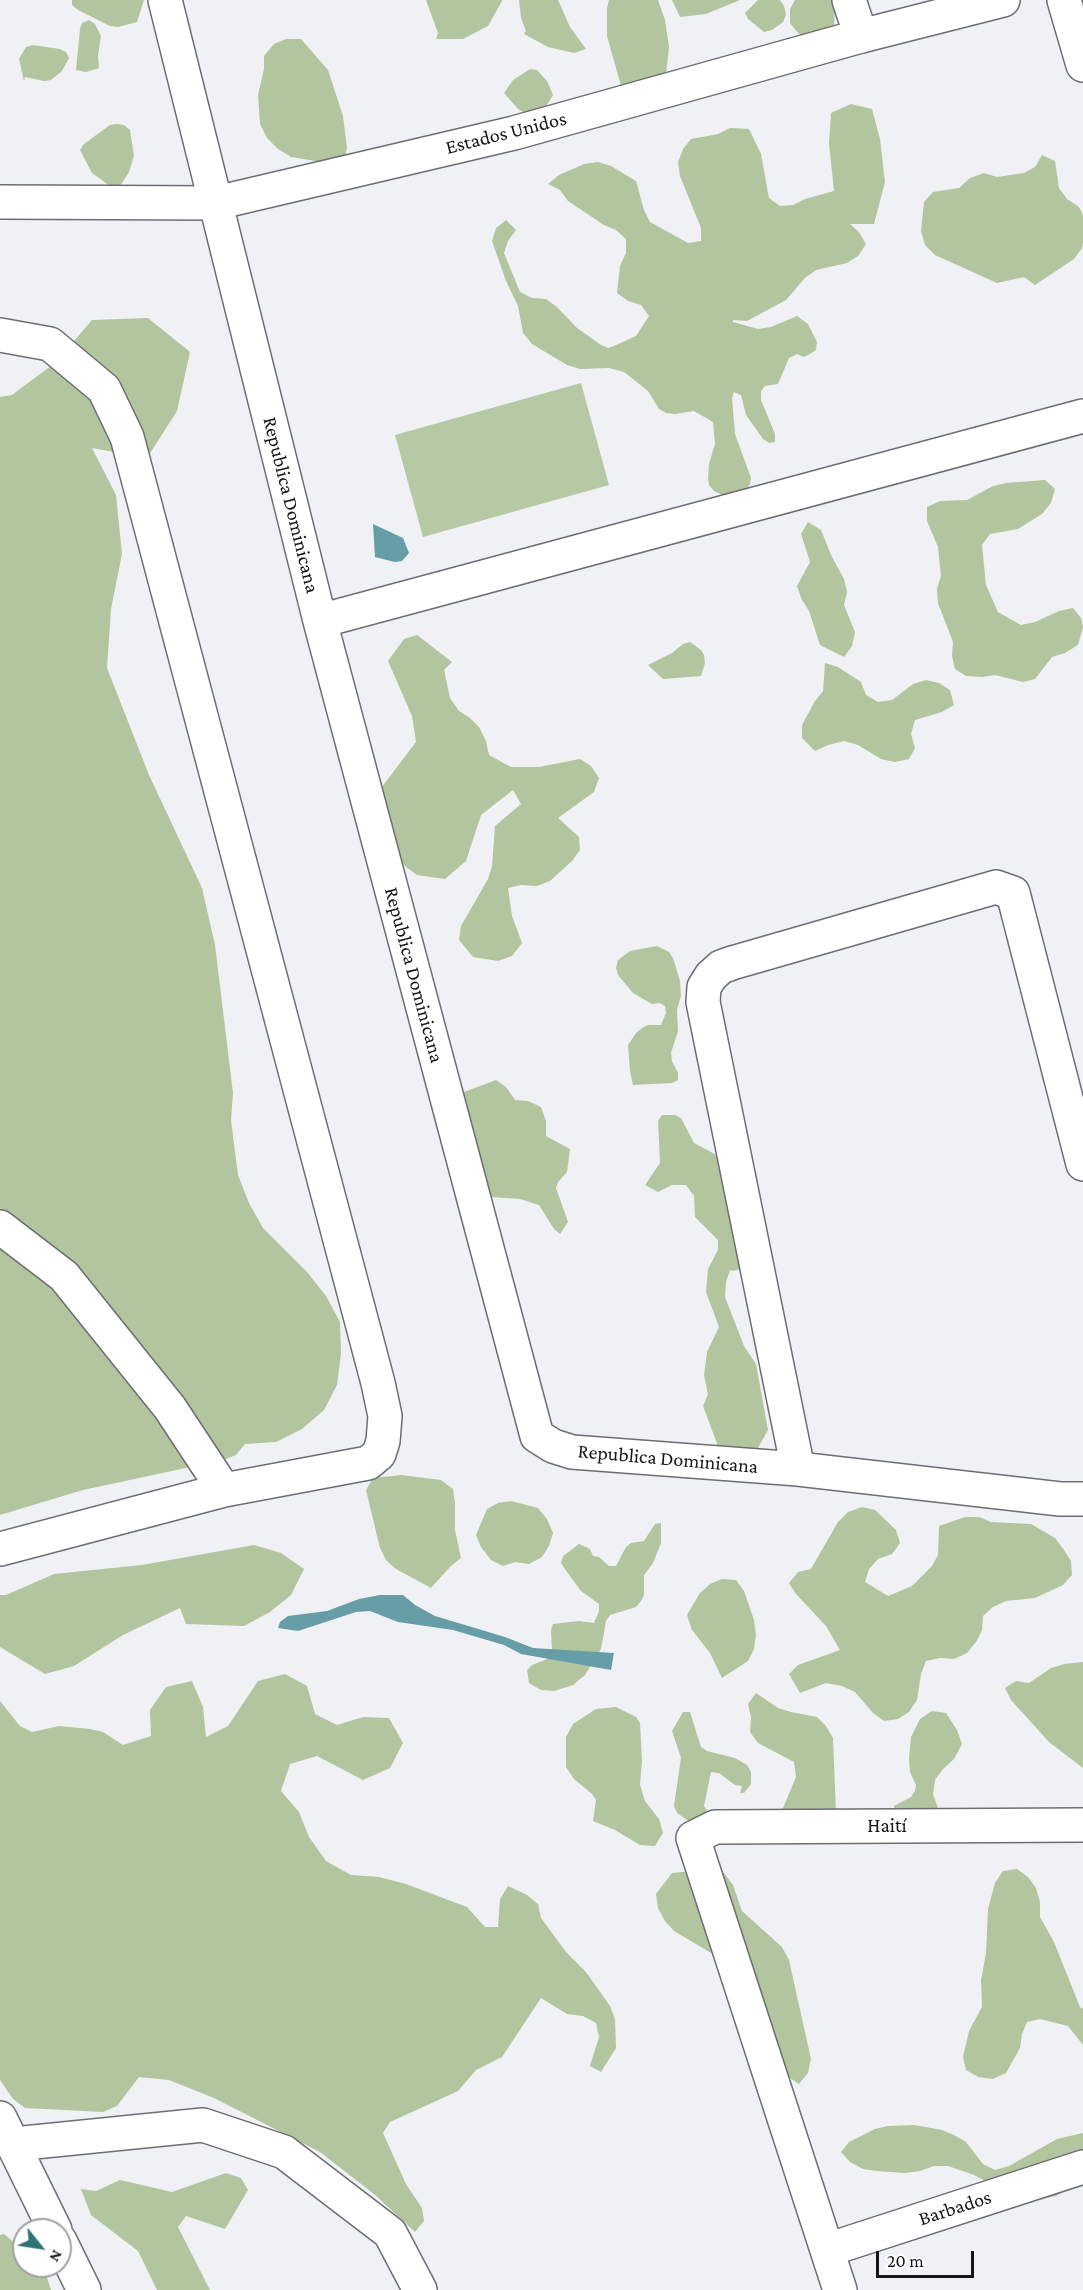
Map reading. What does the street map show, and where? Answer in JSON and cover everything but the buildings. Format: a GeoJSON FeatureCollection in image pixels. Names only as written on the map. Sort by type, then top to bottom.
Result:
{"type":"FeatureCollection","features":[{"type":"Feature","properties":{"kind":"street","name":"Republica Dominicana"},"geometry":{"type":"LineString","coordinates":[[165,0],[320,621],[537,1436],[553,1446],[572,1452],[798,1469],[1072,1499]]}},
{"type":"Feature","properties":{"kind":"street"},"geometry":{"type":"LineString","coordinates":[[849,0],[861,36]]}},
{"type":"Feature","properties":{"kind":"street","name":"Estados Unidos"},"geometry":{"type":"LineString","coordinates":[[0,202],[216,203],[514,133],[861,36],[1003,0]]}},
{"type":"Feature","properties":{"kind":"street"},"geometry":{"type":"LineString","coordinates":[[1064,0],[1083,65]]}},
{"type":"Feature","properties":{"kind":"street"},"geometry":{"type":"LineString","coordinates":[[0,335],[50,344],[104,389],[127,437],[385,1416],[380,1454],[368,1463],[224,1490],[0,1549]]}},
{"type":"Feature","properties":{"kind":"street"},"geometry":{"type":"LineString","coordinates":[[320,621],[1083,416]]}},
{"type":"Feature","properties":{"kind":"street"},"geometry":{"type":"LineString","coordinates":[[798,1469],[703,1002],[704,987],[711,976],[721,967],[732,963],[996,887],[1012,893],[1083,1164]]}},
{"type":"Feature","properties":{"kind":"street"},"geometry":{"type":"LineString","coordinates":[[0,1227],[64,1276],[170,1408],[224,1490]]}},
{"type":"Feature","properties":{"kind":"street"},"geometry":{"type":"LineString","coordinates":[[1072,1499],[1083,1525]]}},
{"type":"Feature","properties":{"kind":"street","name":"Haití"},"geometry":{"type":"LineString","coordinates":[[827,2250],[693,1838],[715,1827],[1083,1825]]}},
{"type":"Feature","properties":{"kind":"street"},"geometry":{"type":"LineString","coordinates":[[49,2218],[7,2131],[204,2125],[284,2152],[390,2233],[420,2290]]}},
{"type":"Feature","properties":{"kind":"street","name":"Barbados"},"geometry":{"type":"LineString","coordinates":[[827,2250],[1083,2167]]}},
{"type":"Feature","properties":{"kind":"street"},"geometry":{"type":"LineString","coordinates":[[827,2250],[840,2290]]}},
{"type":"Feature","properties":{"kind":"street"},"geometry":{"type":"LineString","coordinates":[[72,2266],[84,2290]]}},
{"type":"Feature","properties":{"kind":"green space"},"geometry":{"type":"Polygon","coordinates":[[[72,0],[144,0],[137,22],[118,27],[110,26],[78,10],[72,5],[72,0]]]}},
{"type":"Feature","properties":{"kind":"green space"},"geometry":{"type":"Polygon","coordinates":[[[426,0],[502,1],[488,26],[463,39],[436,39],[438,33],[426,0]]]}},
{"type":"Feature","properties":{"kind":"green space"},"geometry":{"type":"Polygon","coordinates":[[[519,0],[558,0],[570,27],[586,49],[574,53],[548,47],[524,34],[526,31],[521,18],[519,0]]]}},
{"type":"Feature","properties":{"kind":"green space"},"geometry":{"type":"Polygon","coordinates":[[[609,0],[658,0],[665,20],[669,47],[666,75],[623,93],[607,36],[609,0]]]}},
{"type":"Feature","properties":{"kind":"green space"},"geometry":{"type":"Polygon","coordinates":[[[672,0],[740,0],[706,14],[680,17],[672,0]]]}},
{"type":"Feature","properties":{"kind":"green space"},"geometry":{"type":"Polygon","coordinates":[[[758,0],[780,0],[786,15],[783,22],[772,30],[764,32],[748,19],[745,13],[758,0]]]}},
{"type":"Feature","properties":{"kind":"green space"},"geometry":{"type":"Polygon","coordinates":[[[795,0],[835,0],[834,32],[809,41],[798,33],[790,23],[790,9],[795,0]]]}},
{"type":"Feature","properties":{"kind":"green space"},"geometry":{"type":"Polygon","coordinates":[[[89,20],[95,24],[101,36],[98,55],[99,68],[86,72],[76,70],[80,29],[82,23],[89,20]]]}},
{"type":"Feature","properties":{"kind":"green space"},"geometry":{"type":"Polygon","coordinates":[[[286,39],[301,39],[328,70],[343,116],[347,148],[344,161],[334,164],[291,157],[267,138],[260,124],[258,95],[264,69],[264,56],[274,44],[286,39]]]}},
{"type":"Feature","properties":{"kind":"green space"},"geometry":{"type":"Polygon","coordinates":[[[33,45],[66,52],[69,58],[62,71],[51,80],[25,77],[24,81],[19,59],[26,47],[33,45]]]}},
{"type":"Feature","properties":{"kind":"green space"},"geometry":{"type":"Polygon","coordinates":[[[530,69],[537,70],[547,81],[553,95],[545,108],[530,116],[518,109],[504,93],[513,80],[530,69]]]}},
{"type":"Feature","properties":{"kind":"green space"},"geometry":{"type":"Polygon","coordinates":[[[851,104],[872,109],[880,139],[885,182],[874,224],[850,224],[859,232],[866,244],[858,256],[847,263],[816,270],[805,278],[786,300],[747,321],[733,320],[733,322],[758,329],[771,327],[797,316],[808,324],[817,342],[816,350],[810,354],[804,357],[797,354],[789,358],[778,384],[765,386],[761,391],[761,400],[775,434],[775,442],[769,443],[763,439],[746,415],[741,395],[734,392],[732,398],[735,434],[751,478],[746,491],[727,497],[714,491],[709,485],[709,464],[715,444],[713,422],[694,411],[666,413],[659,409],[648,391],[624,372],[609,368],[580,369],[567,365],[532,344],[523,333],[518,306],[506,281],[492,241],[496,228],[506,220],[516,230],[508,241],[504,253],[520,292],[532,298],[546,299],[577,328],[601,345],[608,348],[614,346],[636,336],[649,316],[641,305],[628,301],[617,293],[620,266],[626,253],[626,239],[616,230],[604,225],[568,201],[560,190],[548,184],[559,175],[584,164],[598,162],[611,166],[636,181],[644,210],[650,222],[688,243],[701,241],[701,228],[680,176],[678,162],[683,149],[691,139],[718,134],[730,128],[749,129],[761,154],[769,198],[780,206],[793,205],[805,199],[834,191],[829,143],[831,113],[851,104]]]}},
{"type":"Feature","properties":{"kind":"green space"},"geometry":{"type":"Polygon","coordinates":[[[110,125],[124,125],[130,130],[134,156],[129,172],[117,191],[92,173],[80,150],[84,144],[110,125]]]}},
{"type":"Feature","properties":{"kind":"green space"},"geometry":{"type":"Polygon","coordinates":[[[1042,155],[1055,161],[1059,188],[1067,199],[1079,207],[1083,215],[1082,248],[1074,259],[1035,285],[1024,277],[997,283],[935,255],[925,245],[921,231],[924,202],[933,192],[959,188],[970,178],[984,173],[997,177],[1024,173],[1035,167],[1042,155]]]}},
{"type":"Feature","properties":{"kind":"green space"},"geometry":{"type":"Polygon","coordinates":[[[148,318],[190,352],[177,411],[147,458],[92,448],[116,495],[122,554],[111,609],[107,668],[149,775],[202,888],[215,945],[233,1093],[231,1120],[238,1175],[249,1203],[263,1228],[307,1272],[326,1296],[340,1322],[341,1354],[337,1385],[324,1410],[302,1429],[276,1442],[245,1444],[236,1455],[223,1460],[83,1490],[0,1515],[0,397],[12,395],[56,362],[92,320],[148,318]]]}},
{"type":"Feature","properties":{"kind":"green space"},"geometry":{"type":"Polygon","coordinates":[[[581,383],[609,485],[423,537],[395,435],[581,383]]]}},
{"type":"Feature","properties":{"kind":"green space"},"geometry":{"type":"Polygon","coordinates":[[[1045,480],[1055,489],[1051,503],[1042,514],[1018,529],[990,534],[982,545],[986,585],[998,612],[1021,625],[1073,608],[1081,618],[1083,627],[1078,645],[1065,653],[1052,657],[1035,679],[1023,682],[995,675],[966,676],[955,669],[952,656],[953,642],[938,603],[937,589],[941,576],[938,547],[927,521],[927,507],[940,501],[967,500],[993,486],[1006,483],[1045,480]]]}},
{"type":"Feature","properties":{"kind":"green space"},"geometry":{"type":"Polygon","coordinates":[[[808,522],[821,530],[844,579],[847,592],[844,605],[855,632],[852,646],[844,657],[820,645],[809,611],[797,586],[810,562],[801,534],[808,522]]]}},
{"type":"Feature","properties":{"kind":"green space"},"geometry":{"type":"Polygon","coordinates":[[[417,635],[452,662],[444,670],[450,698],[459,711],[479,727],[486,741],[489,755],[511,767],[539,767],[580,759],[591,766],[599,778],[594,792],[558,818],[579,837],[580,850],[572,861],[550,881],[537,886],[521,885],[508,888],[512,916],[522,943],[512,956],[498,961],[473,957],[459,940],[461,926],[488,879],[492,866],[495,826],[521,804],[513,790],[481,815],[466,861],[445,879],[417,875],[406,867],[388,847],[375,796],[416,742],[412,716],[388,661],[404,639],[417,635]]]}},
{"type":"Feature","properties":{"kind":"green space"},"geometry":{"type":"Polygon","coordinates":[[[690,642],[704,655],[705,663],[701,676],[663,679],[648,665],[672,653],[683,644],[690,642]]]}},
{"type":"Feature","properties":{"kind":"green space"},"geometry":{"type":"Polygon","coordinates":[[[825,663],[838,667],[861,682],[866,695],[878,702],[892,700],[913,684],[926,680],[939,683],[950,690],[954,705],[942,712],[915,720],[911,734],[915,748],[909,759],[895,762],[881,759],[858,745],[844,741],[815,751],[802,738],[802,725],[823,691],[825,663]]]}},
{"type":"Feature","properties":{"kind":"green space"},"geometry":{"type":"Polygon","coordinates":[[[657,946],[669,952],[673,958],[680,981],[681,996],[677,1010],[678,1031],[671,1053],[678,1080],[672,1083],[633,1085],[628,1045],[642,1028],[648,1025],[661,1025],[666,1013],[665,1006],[659,1003],[652,1004],[633,993],[618,975],[616,968],[618,960],[630,951],[657,946]]]}},
{"type":"Feature","properties":{"kind":"green space"},"geometry":{"type":"Polygon","coordinates":[[[496,1080],[506,1087],[515,1100],[528,1101],[541,1107],[546,1121],[546,1136],[570,1149],[567,1172],[556,1188],[568,1222],[560,1234],[554,1229],[539,1205],[520,1199],[490,1197],[455,1106],[464,1092],[496,1080]]]}},
{"type":"Feature","properties":{"kind":"green space"},"geometry":{"type":"Polygon","coordinates":[[[662,1115],[675,1115],[681,1118],[694,1143],[724,1159],[746,1267],[730,1270],[725,1297],[744,1346],[756,1364],[768,1430],[758,1448],[729,1457],[722,1457],[703,1406],[708,1394],[704,1375],[707,1352],[719,1327],[706,1292],[708,1269],[718,1250],[718,1240],[695,1217],[694,1196],[686,1185],[672,1185],[658,1192],[645,1185],[660,1163],[658,1121],[662,1115]]]}},
{"type":"Feature","properties":{"kind":"green space"},"geometry":{"type":"Polygon","coordinates":[[[401,1475],[441,1480],[453,1489],[455,1530],[461,1558],[431,1588],[396,1569],[386,1560],[380,1548],[366,1490],[373,1478],[401,1475]]]}},
{"type":"Feature","properties":{"kind":"green space"},"geometry":{"type":"Polygon","coordinates":[[[511,1501],[538,1508],[547,1519],[553,1533],[542,1557],[529,1564],[515,1562],[503,1566],[491,1560],[481,1547],[476,1535],[487,1509],[498,1503],[511,1501]]]}},
{"type":"Feature","properties":{"kind":"green space"},"geometry":{"type":"Polygon","coordinates":[[[862,1507],[875,1510],[896,1530],[900,1543],[892,1554],[878,1559],[869,1569],[865,1582],[888,1596],[912,1586],[932,1566],[938,1555],[939,1526],[965,1517],[979,1517],[991,1522],[1031,1524],[1055,1538],[1071,1561],[1072,1575],[1063,1585],[1035,1598],[1006,1601],[993,1607],[983,1616],[982,1630],[967,1653],[954,1659],[940,1658],[926,1661],[921,1674],[917,1700],[909,1712],[898,1719],[884,1721],[873,1713],[855,1692],[842,1686],[826,1683],[800,1693],[789,1674],[798,1665],[840,1650],[826,1626],[796,1594],[789,1583],[798,1572],[811,1569],[838,1522],[848,1512],[862,1507]]]}},
{"type":"Feature","properties":{"kind":"green space"},"geometry":{"type":"Polygon","coordinates":[[[661,1523],[661,1543],[653,1563],[644,1575],[644,1595],[641,1601],[636,1607],[610,1615],[606,1621],[601,1649],[585,1675],[573,1685],[554,1691],[541,1690],[529,1683],[527,1670],[532,1665],[550,1658],[553,1624],[579,1621],[594,1623],[599,1611],[599,1604],[581,1591],[561,1563],[563,1556],[579,1544],[590,1549],[593,1556],[599,1557],[609,1566],[616,1566],[626,1547],[631,1543],[644,1541],[655,1524],[661,1523]]]}},
{"type":"Feature","properties":{"kind":"green space"},"geometry":{"type":"Polygon","coordinates":[[[254,1545],[281,1553],[304,1569],[291,1595],[270,1612],[244,1626],[186,1624],[180,1608],[123,1635],[74,1666],[45,1674],[0,1647],[0,1595],[6,1595],[54,1574],[142,1565],[254,1545]]]}},
{"type":"Feature","properties":{"kind":"green space"},"geometry":{"type":"Polygon","coordinates":[[[722,1579],[736,1580],[744,1591],[754,1620],[756,1635],[754,1649],[748,1661],[722,1678],[710,1653],[692,1630],[687,1615],[700,1593],[710,1584],[722,1579]]]}},
{"type":"Feature","properties":{"kind":"green space"},"geometry":{"type":"Polygon","coordinates":[[[1083,1662],[1083,1768],[1049,1742],[1011,1700],[1005,1688],[1016,1681],[1029,1683],[1051,1668],[1083,1662]]]}},
{"type":"Feature","properties":{"kind":"green space"},"geometry":{"type":"Polygon","coordinates":[[[285,1674],[307,1686],[315,1714],[337,1725],[363,1717],[389,1718],[403,1743],[390,1768],[363,1780],[317,1756],[290,1764],[281,1791],[299,1812],[309,1837],[326,1861],[351,1875],[379,1877],[406,1884],[467,1907],[485,1927],[498,1927],[500,1899],[508,1886],[527,1895],[538,1904],[541,1918],[566,1952],[586,1972],[610,2006],[615,2019],[616,2048],[601,2072],[590,2066],[599,2037],[596,2023],[583,2016],[567,2014],[541,1998],[502,2057],[476,2070],[458,2091],[390,2122],[383,2133],[406,2184],[422,2208],[424,2221],[415,2232],[374,2194],[320,2152],[214,2098],[169,2080],[139,2077],[117,2106],[103,2112],[25,2108],[13,2099],[0,2080],[0,1701],[20,1726],[32,1732],[59,1726],[90,1729],[103,1732],[123,1745],[151,1736],[150,1710],[166,1687],[192,1681],[203,1707],[206,1737],[228,1726],[258,1681],[285,1674]]]}},
{"type":"Feature","properties":{"kind":"green space"},"geometry":{"type":"Polygon","coordinates":[[[756,1693],[778,1708],[817,1717],[826,1726],[833,1738],[836,1813],[778,1820],[796,1777],[794,1762],[758,1743],[750,1732],[751,1717],[748,1704],[756,1693]]]}},
{"type":"Feature","properties":{"kind":"green space"},"geometry":{"type":"Polygon","coordinates":[[[616,1707],[636,1717],[640,1723],[642,1761],[640,1785],[645,1801],[659,1819],[663,1833],[655,1846],[640,1845],[615,1830],[593,1821],[596,1800],[574,1779],[566,1767],[566,1737],[573,1724],[596,1709],[616,1707]]]}},
{"type":"Feature","properties":{"kind":"green space"},"geometry":{"type":"Polygon","coordinates":[[[932,1711],[946,1713],[957,1730],[962,1744],[954,1759],[935,1780],[933,1794],[940,1814],[895,1814],[894,1806],[911,1797],[915,1791],[916,1785],[910,1772],[911,1737],[920,1719],[932,1711]]]}},
{"type":"Feature","properties":{"kind":"green space"},"geometry":{"type":"Polygon","coordinates":[[[683,1712],[690,1712],[701,1747],[707,1751],[735,1758],[747,1765],[751,1772],[751,1784],[744,1793],[740,1793],[742,1786],[735,1785],[719,1773],[711,1772],[704,1806],[712,1818],[696,1826],[677,1813],[674,1806],[681,1758],[672,1731],[683,1712]]]}},
{"type":"Feature","properties":{"kind":"green space"},"geometry":{"type":"Polygon","coordinates":[[[712,1869],[724,1873],[733,1885],[742,1911],[782,1947],[789,1960],[811,2059],[808,2073],[799,2084],[787,2076],[723,1960],[674,1931],[658,1908],[656,1894],[672,1873],[712,1869]]]}},
{"type":"Feature","properties":{"kind":"green space"},"geometry":{"type":"Polygon","coordinates":[[[1017,1869],[1028,1877],[1036,1888],[1040,1902],[1040,1917],[1054,1942],[1080,2007],[1083,2009],[1083,2045],[1068,2026],[1040,2019],[1027,2022],[1020,2048],[1006,2073],[993,2079],[978,2077],[966,2070],[963,2057],[969,2031],[982,2007],[981,1980],[986,1953],[988,1909],[995,1883],[1003,1871],[1017,1869]]]}},
{"type":"Feature","properties":{"kind":"green space"},"geometry":{"type":"Polygon","coordinates":[[[914,2125],[942,2130],[954,2135],[966,2142],[983,2164],[995,2170],[1009,2166],[1057,2139],[1083,2133],[1083,2179],[1056,2196],[1025,2202],[974,2175],[948,2166],[934,2166],[905,2173],[877,2171],[863,2169],[850,2162],[841,2152],[849,2142],[875,2129],[914,2125]]]}},
{"type":"Feature","properties":{"kind":"green space"},"geometry":{"type":"Polygon","coordinates":[[[226,2173],[241,2178],[248,2190],[225,2229],[186,2216],[178,2227],[210,2290],[157,2290],[138,2251],[91,2215],[81,2189],[96,2191],[120,2180],[172,2192],[226,2173]]]}},
{"type":"Feature","properties":{"kind":"green space"},"geometry":{"type":"Polygon","coordinates":[[[4,2234],[12,2241],[12,2278],[47,2278],[51,2290],[0,2290],[0,2235],[4,2234]]]}},
{"type":"Feature","properties":{"kind":"water"},"geometry":{"type":"Polygon","coordinates":[[[373,524],[403,538],[409,553],[402,561],[395,562],[375,557],[373,524]]]}},
{"type":"Feature","properties":{"kind":"water"},"geometry":{"type":"Polygon","coordinates":[[[380,1595],[403,1595],[435,1616],[533,1648],[614,1653],[611,1670],[521,1654],[504,1645],[453,1630],[398,1622],[370,1611],[356,1612],[298,1631],[278,1628],[280,1622],[288,1616],[327,1611],[359,1599],[380,1595]]]}}]}
